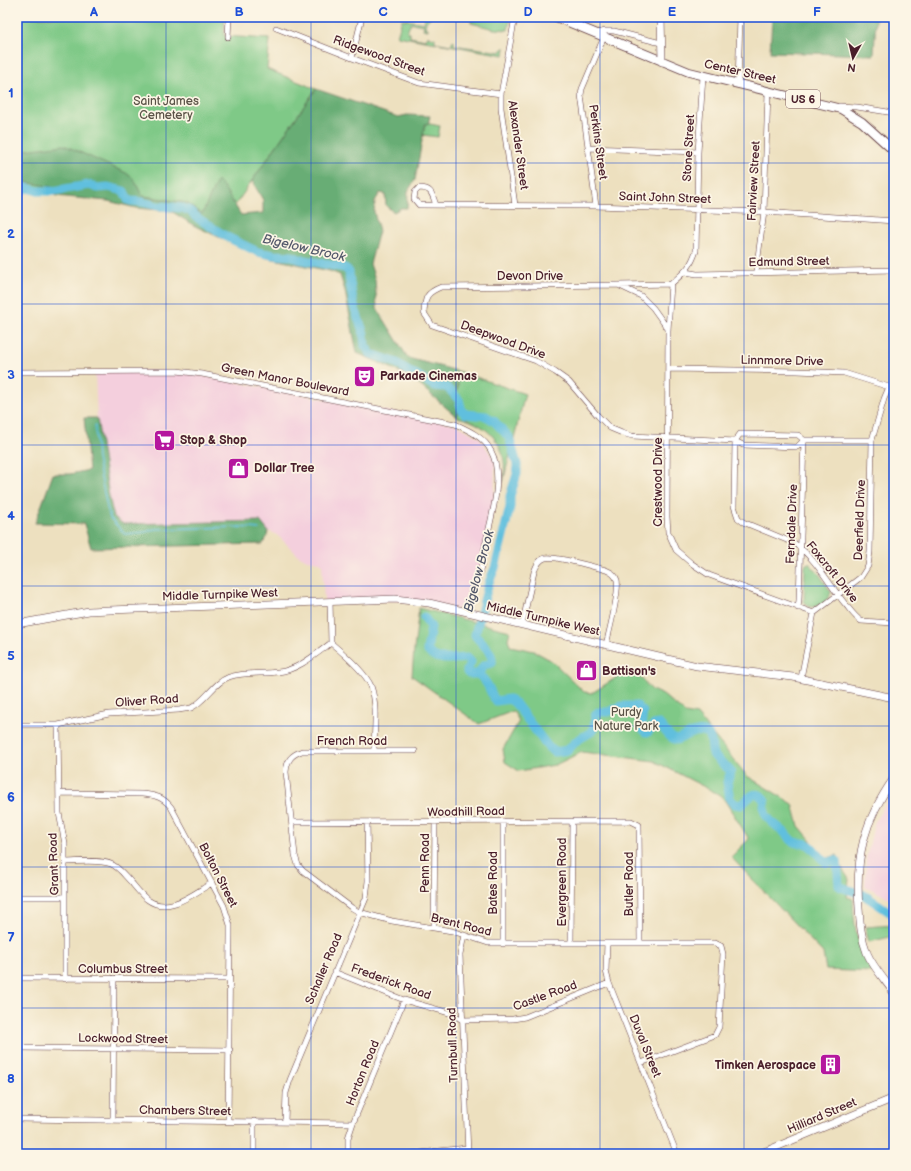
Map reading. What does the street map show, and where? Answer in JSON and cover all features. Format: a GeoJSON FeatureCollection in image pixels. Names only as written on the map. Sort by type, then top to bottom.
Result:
{"type":"FeatureCollection","features":[{"type":"Feature","properties":{"kind":"main road","name":"Center Street"},"geometry":{"type":"LineString","coordinates":[[556,17],[685,71],[834,107],[848,112],[862,122],[894,151]]}},
{"type":"Feature","properties":{"kind":"main road"},"geometry":{"type":"LineString","coordinates":[[661,17],[662,62]]}},
{"type":"Feature","properties":{"kind":"main road","name":"Middle Turnpike West"},"geometry":{"type":"LineString","coordinates":[[17,624],[110,610],[395,599],[429,603],[465,611],[696,666],[801,678],[894,698]]}},
{"type":"Feature","properties":{"kind":"main road"},"geometry":{"type":"LineString","coordinates":[[894,778],[879,801],[865,834],[858,869],[858,894],[861,928],[865,948],[876,968],[894,994]]}},
{"type":"Feature","properties":{"kind":"main road","name":"Hilliard Street"},"geometry":{"type":"LineString","coordinates":[[760,1154],[894,1098]]}},
{"type":"Feature","properties":{"kind":"street"},"geometry":{"type":"LineString","coordinates":[[228,37],[229,17]]}},
{"type":"Feature","properties":{"kind":"street"},"geometry":{"type":"LineString","coordinates":[[352,58],[362,17]]}},
{"type":"Feature","properties":{"kind":"street","name":"Alexander Street"},"geometry":{"type":"LineString","coordinates":[[515,17],[501,94],[501,108],[515,205]]}},
{"type":"Feature","properties":{"kind":"street"},"geometry":{"type":"LineString","coordinates":[[579,17],[579,26]]}},
{"type":"Feature","properties":{"kind":"street"},"geometry":{"type":"LineString","coordinates":[[738,85],[740,17]]}},
{"type":"Feature","properties":{"kind":"street","name":"Ridgewood Street"},"geometry":{"type":"LineString","coordinates":[[276,28],[419,83],[501,94]]}},
{"type":"Feature","properties":{"kind":"street","name":"Center Street"},"geometry":{"type":"LineString","coordinates":[[595,33],[611,31],[661,43]]}},
{"type":"Feature","properties":{"kind":"street","name":"Perkins Street"},"geometry":{"type":"LineString","coordinates":[[596,206],[581,95],[582,89],[604,37]]}},
{"type":"Feature","properties":{"kind":"street","name":"Stone Street"},"geometry":{"type":"LineString","coordinates":[[670,284],[685,272],[692,263],[696,251],[698,152],[703,76]]}},
{"type":"Feature","properties":{"kind":"street","name":"Fairview Street"},"geometry":{"type":"LineString","coordinates":[[756,272],[764,212],[768,92]]}},
{"type":"Feature","properties":{"kind":"street"},"geometry":{"type":"LineString","coordinates":[[834,107],[857,107],[894,113]]}},
{"type":"Feature","properties":{"kind":"street"},"geometry":{"type":"LineString","coordinates":[[589,148],[698,152]]}},
{"type":"Feature","properties":{"kind":"street","name":"Saint John Street"},"geometry":{"type":"LineString","coordinates":[[436,205],[431,192],[426,188],[419,188],[415,192],[414,199],[419,205],[596,206],[696,209],[894,221]]}},
{"type":"Feature","properties":{"kind":"street","name":"Edmund Street"},"geometry":{"type":"LineString","coordinates":[[685,272],[697,274],[894,270]]}},
{"type":"Feature","properties":{"kind":"street","name":"Devon Drive"},"geometry":{"type":"LineString","coordinates":[[441,287],[618,286],[670,284]]}},
{"type":"Feature","properties":{"kind":"street","name":"Crestwood Drive"},"geometry":{"type":"LineString","coordinates":[[670,284],[668,330],[668,532],[676,550],[690,563],[709,575],[814,613]]}},
{"type":"Feature","properties":{"kind":"street","name":"Devon Drive"},"geometry":{"type":"LineString","coordinates":[[618,286],[641,296],[653,308],[668,330]]}},
{"type":"Feature","properties":{"kind":"street","name":"Deepwood Drive"},"geometry":{"type":"LineString","coordinates":[[441,287],[430,292],[425,300],[424,313],[432,325],[536,361],[569,382],[610,428],[632,436],[735,441],[743,445],[797,447],[804,440]]}},
{"type":"Feature","properties":{"kind":"street","name":"Linnmore Drive"},"geometry":{"type":"LineString","coordinates":[[668,369],[844,373],[892,387]]}},
{"type":"Feature","properties":{"kind":"street","name":"Green Manor Boulevard"},"geometry":{"type":"LineString","coordinates":[[17,372],[177,371],[202,374],[449,423],[469,430],[480,438],[490,450],[495,461],[497,475],[494,504],[480,570],[465,611]]}},
{"type":"Feature","properties":{"kind":"street","name":"Deerfield Drive"},"geometry":{"type":"LineString","coordinates":[[814,613],[860,577],[868,566],[870,552],[872,440],[884,399],[892,387]]}},
{"type":"Feature","properties":{"kind":"street","name":"Deepwood Drive"},"geometry":{"type":"LineString","coordinates":[[735,441],[740,434],[798,435],[804,440],[872,440]]}},
{"type":"Feature","properties":{"kind":"street","name":"Ferndale Drive"},"geometry":{"type":"LineString","coordinates":[[798,608],[800,600],[804,440]]}},
{"type":"Feature","properties":{"kind":"street","name":"Foxcroft Drive"},"geometry":{"type":"LineString","coordinates":[[735,441],[734,506],[738,518],[743,522],[801,547],[860,621],[894,623]]}},
{"type":"Feature","properties":{"kind":"street"},"geometry":{"type":"LineString","coordinates":[[522,625],[537,564],[544,558],[553,557],[613,573],[617,580],[617,589],[606,645]]}},
{"type":"Feature","properties":{"kind":"street"},"geometry":{"type":"LineString","coordinates":[[330,601],[332,643],[362,673],[370,685],[374,708],[374,751]]}},
{"type":"Feature","properties":{"kind":"street"},"geometry":{"type":"LineString","coordinates":[[801,678],[814,613]]}},
{"type":"Feature","properties":{"kind":"street","name":"Oliver Road"},"geometry":{"type":"LineString","coordinates":[[17,725],[58,725],[109,714],[190,708],[198,703],[218,684],[229,677],[242,674],[280,672],[291,669],[303,663],[332,643]]}},
{"type":"Feature","properties":{"kind":"street","name":"Grant Road"},"geometry":{"type":"LineString","coordinates":[[58,725],[59,813],[65,844],[65,979]]}},
{"type":"Feature","properties":{"kind":"street","name":"French Road"},"geometry":{"type":"LineString","coordinates":[[290,758],[302,751],[416,750]]}},
{"type":"Feature","properties":{"kind":"street","name":"Brent Road"},"geometry":{"type":"LineString","coordinates":[[290,758],[287,763],[286,772],[295,855],[298,865],[303,871],[359,912],[392,921],[452,930],[488,943],[715,943],[722,946],[723,954],[719,1027],[715,1035],[641,1063]]}},
{"type":"Feature","properties":{"kind":"street","name":"Bolton Street"},"geometry":{"type":"LineString","coordinates":[[59,793],[142,794],[161,797],[171,807],[224,906],[230,924],[230,1050],[228,1121]]}},
{"type":"Feature","properties":{"kind":"street","name":"Bates Road"},"geometry":{"type":"LineString","coordinates":[[502,944],[503,821]]}},
{"type":"Feature","properties":{"kind":"street","name":"Evergreen Road"},"geometry":{"type":"LineString","coordinates":[[571,943],[572,821]]}},
{"type":"Feature","properties":{"kind":"street","name":"Woodhill Road"},"geometry":{"type":"LineString","coordinates":[[292,822],[631,821],[639,825]]}},
{"type":"Feature","properties":{"kind":"street","name":"Schaller Road"},"geometry":{"type":"LineString","coordinates":[[285,1122],[286,1093],[290,1080],[366,898],[368,881],[367,822]]}},
{"type":"Feature","properties":{"kind":"street","name":"Penn Road"},"geometry":{"type":"LineString","coordinates":[[434,927],[435,822]]}},
{"type":"Feature","properties":{"kind":"street","name":"Butler Road"},"geometry":{"type":"LineString","coordinates":[[639,825],[640,943]]}},
{"type":"Feature","properties":{"kind":"street"},"geometry":{"type":"LineString","coordinates":[[65,862],[101,862],[110,864],[123,873],[148,900],[157,904],[172,904],[212,883]]}},
{"type":"Feature","properties":{"kind":"street"},"geometry":{"type":"LineString","coordinates":[[17,897],[65,897]]}},
{"type":"Feature","properties":{"kind":"street","name":"Turnbull Road"},"geometry":{"type":"LineString","coordinates":[[464,935],[460,955],[467,1151]]}},
{"type":"Feature","properties":{"kind":"street","name":"Duval Street"},"geometry":{"type":"LineString","coordinates":[[607,943],[606,971],[609,983],[677,1154]]}},
{"type":"Feature","properties":{"kind":"street","name":"Frederick Road"},"geometry":{"type":"LineString","coordinates":[[334,972],[404,1000],[453,1014],[462,1020]]}},
{"type":"Feature","properties":{"kind":"street","name":"Columbus Street"},"geometry":{"type":"LineString","coordinates":[[17,978],[229,979]]}},
{"type":"Feature","properties":{"kind":"street"},"geometry":{"type":"LineString","coordinates":[[112,1120],[114,978]]}},
{"type":"Feature","properties":{"kind":"street","name":"Castle Road"},"geometry":{"type":"LineString","coordinates":[[462,1020],[513,1019],[525,1017],[609,983]]}},
{"type":"Feature","properties":{"kind":"street","name":"Horton Road"},"geometry":{"type":"LineString","coordinates":[[348,1154],[348,1138],[353,1123],[404,1000]]}},
{"type":"Feature","properties":{"kind":"street","name":"Lockwood Street"},"geometry":{"type":"LineString","coordinates":[[17,1048],[230,1050]]}},
{"type":"Feature","properties":{"kind":"street","name":"Chambers Street"},"geometry":{"type":"LineString","coordinates":[[17,1119],[353,1123]]}},
{"type":"Feature","properties":{"kind":"street"},"geometry":{"type":"LineString","coordinates":[[254,1121],[254,1154]]}},
{"type":"Feature","properties":{"kind":"street"},"geometry":{"type":"LineString","coordinates":[[410,1154],[467,1151]]}},
{"type":"Feature","properties":{"kind":"shaded area"},"geometry":{"type":"Polygon","coordinates":[[[95,371],[177,371],[455,424],[480,438],[495,461],[494,504],[480,570],[465,611],[414,601],[324,601],[322,564],[320,562],[307,560],[298,555],[276,534],[268,531],[260,521],[124,524],[114,517],[109,496],[97,418],[95,371]]]}},
{"type":"Feature","properties":{"kind":"shaded area"},"geometry":{"type":"Polygon","coordinates":[[[894,791],[894,901],[865,886],[866,859],[875,821],[894,791]]]}},
{"type":"Feature","properties":{"kind":"green space","name":"Saint James Cemetery"},"geometry":{"type":"Polygon","coordinates":[[[17,17],[225,17],[224,36],[270,39],[267,69],[316,89],[220,227],[187,203],[131,194],[18,190],[17,17]]]}},
{"type":"Feature","properties":{"kind":"green space"},"geometry":{"type":"Polygon","coordinates":[[[425,17],[431,17],[426,22],[425,28],[428,28],[428,30],[423,29],[424,25],[411,23],[407,32],[410,33],[410,37],[426,40],[427,36],[435,38],[435,42],[451,45],[453,40],[454,45],[501,52],[503,48],[505,48],[504,55],[397,36],[402,19],[424,23],[425,17]]]}},
{"type":"Feature","properties":{"kind":"green space"},"geometry":{"type":"Polygon","coordinates":[[[460,17],[511,17],[508,30],[494,29],[471,23],[471,19],[460,17]]]}},
{"type":"Feature","properties":{"kind":"green space"},"geometry":{"type":"Polygon","coordinates":[[[772,17],[876,17],[874,55],[770,52],[772,17]]]}},
{"type":"Feature","properties":{"kind":"green space"},"geometry":{"type":"Polygon","coordinates":[[[316,89],[398,117],[407,115],[430,116],[428,124],[425,124],[415,180],[408,191],[407,208],[401,208],[394,212],[386,206],[385,194],[380,193],[375,201],[374,212],[379,231],[370,264],[375,279],[377,308],[408,358],[458,371],[457,417],[409,376],[357,353],[345,291],[340,275],[330,271],[259,256],[193,225],[171,211],[136,208],[108,201],[56,196],[54,187],[23,182],[25,150],[64,145],[126,173],[134,179],[142,196],[187,203],[202,214],[217,181],[223,186],[241,215],[263,213],[263,200],[252,181],[316,89]]]}},
{"type":"Feature","properties":{"kind":"green space"},"geometry":{"type":"Polygon","coordinates":[[[425,123],[440,126],[438,137],[423,135],[425,123]]]}},
{"type":"Feature","properties":{"kind":"green space"},"geometry":{"type":"Polygon","coordinates":[[[458,371],[525,394],[503,482],[503,458],[495,439],[488,431],[479,425],[469,420],[457,417],[458,371]]]}},
{"type":"Feature","properties":{"kind":"green space"},"geometry":{"type":"Polygon","coordinates":[[[84,418],[97,418],[109,496],[114,517],[123,524],[260,521],[268,531],[267,537],[263,544],[91,548],[84,524],[35,523],[53,474],[70,474],[89,470],[84,418]]]}},
{"type":"Feature","properties":{"kind":"green space"},"geometry":{"type":"Polygon","coordinates":[[[809,563],[819,574],[831,592],[828,599],[822,604],[814,607],[807,606],[804,601],[805,566],[809,563]]]}},
{"type":"Feature","properties":{"kind":"green space","name":"Purdy Nature Park"},"geometry":{"type":"Polygon","coordinates":[[[419,608],[510,631],[508,639],[510,646],[534,651],[552,661],[584,692],[592,693],[625,672],[638,675],[652,690],[663,695],[685,713],[697,715],[747,776],[793,804],[799,826],[810,839],[822,860],[837,855],[843,870],[849,879],[847,897],[853,899],[857,937],[872,972],[826,970],[823,953],[731,857],[749,839],[722,796],[654,761],[582,752],[555,765],[519,771],[505,762],[503,749],[519,721],[513,711],[479,724],[412,676],[419,608]]]}},
{"type":"Feature","properties":{"kind":"green space"},"geometry":{"type":"Polygon","coordinates":[[[894,925],[894,936],[869,942],[865,927],[894,925]]]}},
{"type":"Feature","properties":{"kind":"waterway","name":"Bigelow Brook"},"geometry":{"type":"LineString","coordinates":[[17,192],[27,188],[38,191],[53,191],[89,185],[98,188],[108,187],[124,191],[128,200],[131,201],[158,206],[183,208],[190,211],[199,219],[227,237],[258,252],[292,256],[299,259],[345,268],[349,272],[354,306],[364,334],[365,346],[371,354],[397,363],[409,372],[417,375],[434,386],[446,387],[459,400],[462,411],[466,414],[486,416],[494,421],[509,437],[517,464],[517,474],[510,496],[510,507],[495,568],[489,582],[475,635],[489,651],[492,663],[484,665],[478,674]]}},
{"type":"Feature","properties":{"kind":"waterway"},"geometry":{"type":"LineString","coordinates":[[95,425],[97,458],[110,518],[125,534],[145,532],[155,529],[241,527],[259,529]]}},
{"type":"Feature","properties":{"kind":"waterway"},"geometry":{"type":"LineString","coordinates":[[424,617],[431,627],[427,650],[430,654],[445,659],[467,658],[471,662],[467,672],[469,674],[478,674]]}},
{"type":"Feature","properties":{"kind":"waterway","name":"Bigelow Brook"},"geometry":{"type":"LineString","coordinates":[[478,674],[489,687],[496,701],[509,699],[515,703],[548,747],[555,752],[568,750],[576,741],[591,732],[594,728],[595,716],[598,712],[608,712],[621,706],[637,706],[643,712],[641,727],[646,732],[648,732],[654,725],[659,724],[669,735],[677,740],[692,733],[701,731],[706,733],[711,741],[713,754],[731,772],[727,782],[730,799],[735,804],[741,805],[752,796],[757,794],[760,795],[765,801],[764,807],[766,816],[791,840],[796,843],[809,845],[827,863],[835,860],[837,861],[839,885],[841,887],[864,895],[894,915]]}},
{"type":"Feature","properties":{"kind":"place","name":"Parkade Cinemas"},"geometry":{"type":"Point","coordinates":[365,376]}},
{"type":"Feature","properties":{"kind":"place","name":"Stop & Shop"},"geometry":{"type":"Point","coordinates":[165,440]}},
{"type":"Feature","properties":{"kind":"place","name":"Dollar Tree"},"geometry":{"type":"Point","coordinates":[239,468]}},
{"type":"Feature","properties":{"kind":"place","name":"Battison's"},"geometry":{"type":"Point","coordinates":[587,671]}},
{"type":"Feature","properties":{"kind":"place","name":"Timken Aerospace"},"geometry":{"type":"Point","coordinates":[831,1065]}}]}
